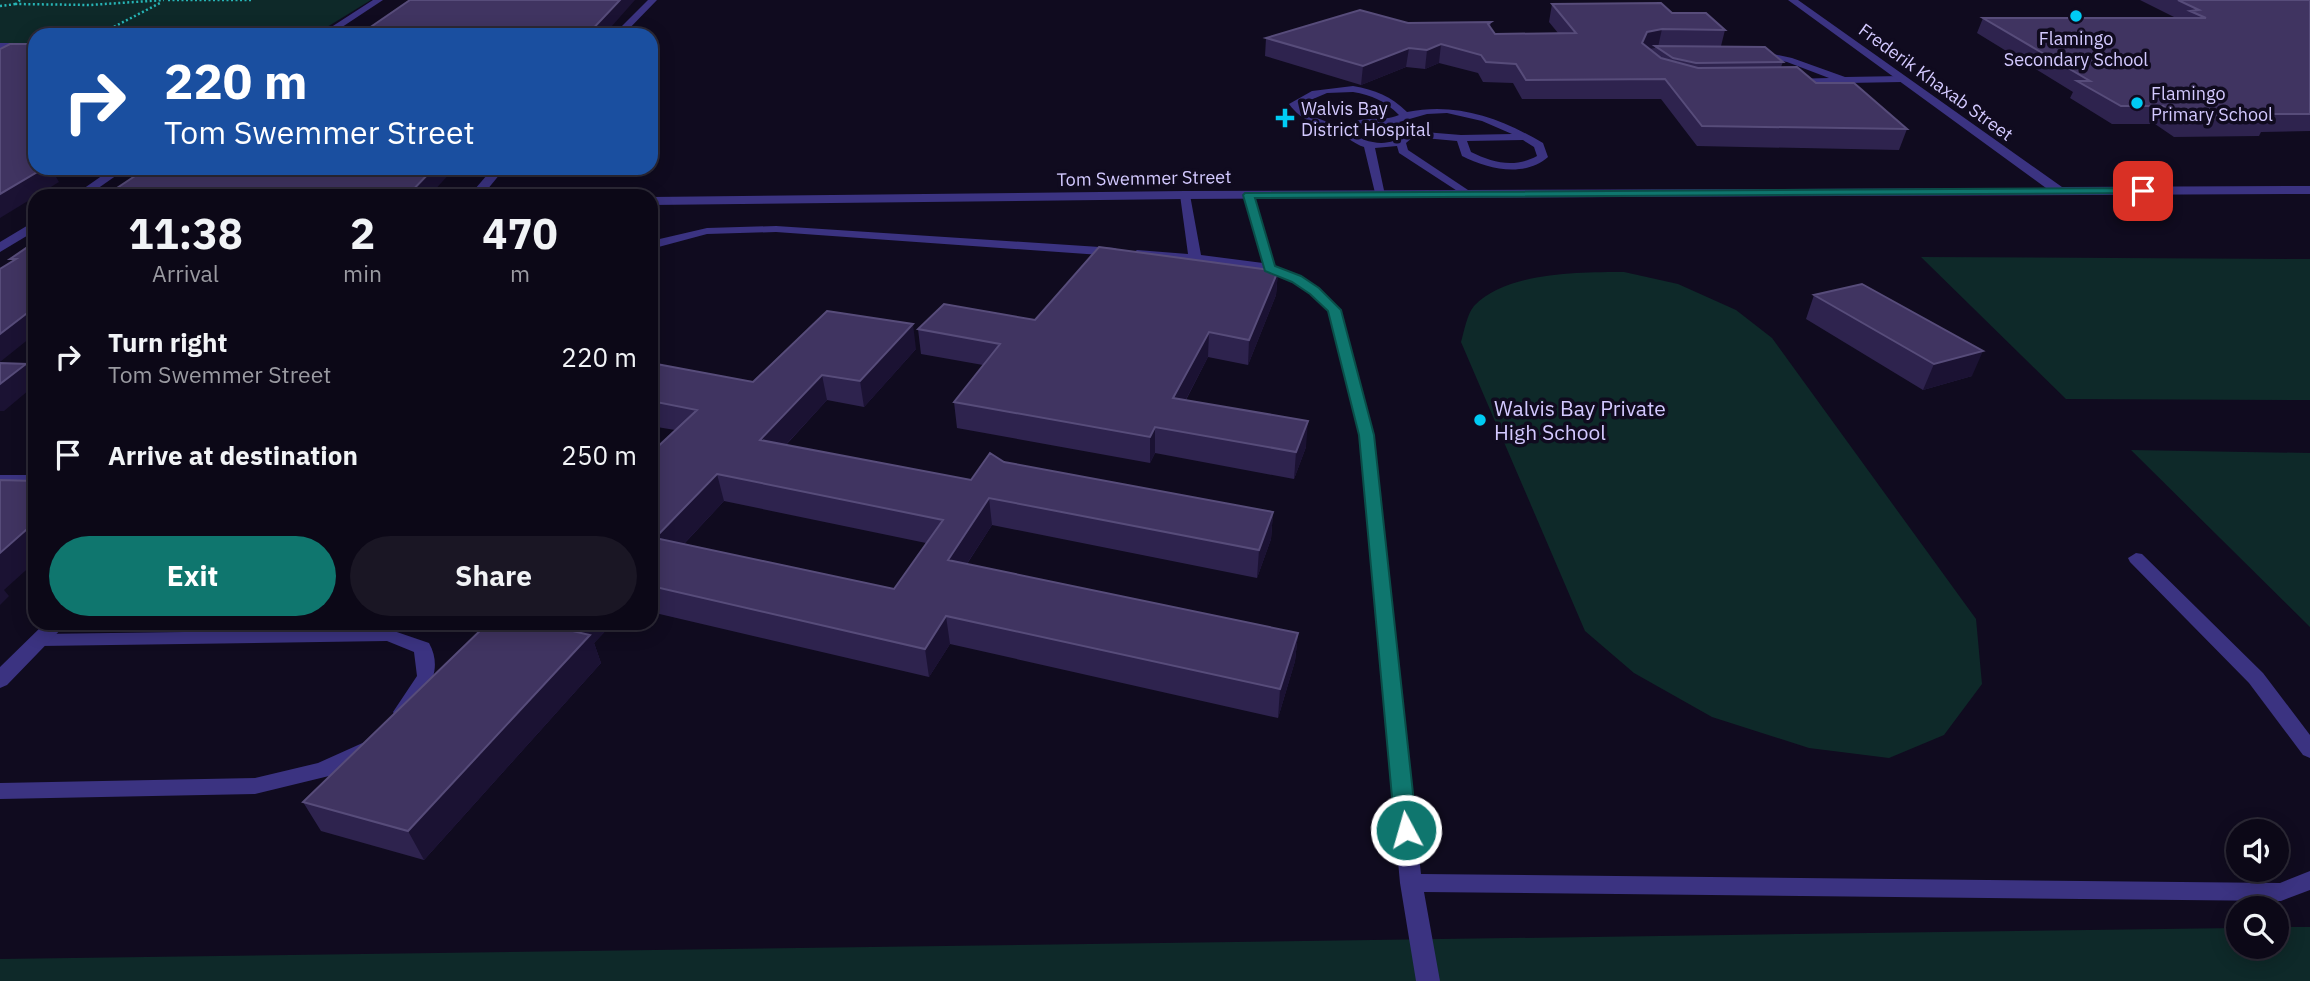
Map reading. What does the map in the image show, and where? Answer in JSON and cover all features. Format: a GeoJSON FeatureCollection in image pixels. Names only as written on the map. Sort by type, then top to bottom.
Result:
{"type":"FeatureCollection","features":[{"type":"Feature","properties":{"kind":"street"},"geometry":{"type":"LineString","coordinates":[[335,28],[379,0]]}},
{"type":"Feature","properties":{"kind":"street"},"geometry":{"type":"LineString","coordinates":[[625,28],[653,0]]}},
{"type":"Feature","properties":{"kind":"street","name":"Frederik Khaxab Street"},"geometry":{"type":"LineString","coordinates":[[1792,0],[2059,191]]}},
{"type":"Feature","properties":{"kind":"street"},"geometry":{"type":"LineString","coordinates":[[0,46],[28,46]]}},
{"type":"Feature","properties":{"kind":"street"},"geometry":{"type":"LineString","coordinates":[[90,189],[110,175]]}},
{"type":"Feature","properties":{"kind":"street"},"geometry":{"type":"LineString","coordinates":[[481,189],[493,175]]}},
{"type":"Feature","properties":{"kind":"street","name":"Tom Swemmer Street"},"geometry":{"type":"LineString","coordinates":[[658,201],[1185,195],[2310,190]]}},
{"type":"Feature","properties":{"kind":"street"},"geometry":{"type":"LineString","coordinates":[[0,248],[28,230]]}},
{"type":"Feature","properties":{"kind":"street"},"geometry":{"type":"LineString","coordinates":[[0,480],[28,480]]}},
{"type":"Feature","properties":{"kind":"street"},"geometry":{"type":"LineString","coordinates":[[0,681],[50,630]]}},
{"type":"Feature","properties":{"kind":"lane"},"geometry":{"type":"LineString","coordinates":[[1750,54],[1789,60],[1844,80]]}},
{"type":"Feature","properties":{"kind":"lane"},"geometry":{"type":"LineString","coordinates":[[1776,81],[1902,79]]}},
{"type":"Feature","properties":{"kind":"lane"},"geometry":{"type":"LineString","coordinates":[[1404,114],[1388,100],[1368,92],[1329,89],[1308,93],[1294,104],[1299,112],[1315,121],[1369,144],[1405,138],[1525,136]]}},
{"type":"Feature","properties":{"kind":"lane"},"geometry":{"type":"LineString","coordinates":[[1389,123],[1404,114],[1455,110],[1504,124],[1539,145],[1543,158],[1532,165],[1512,167],[1482,163],[1466,154],[1461,138]]}},
{"type":"Feature","properties":{"kind":"lane"},"geometry":{"type":"LineString","coordinates":[[1346,132],[1349,126],[1359,122],[1389,123],[1406,130],[1403,151],[1469,194]]}},
{"type":"Feature","properties":{"kind":"lane"},"geometry":{"type":"LineString","coordinates":[[1369,144],[1380,194]]}},
{"type":"Feature","properties":{"kind":"lane"},"geometry":{"type":"LineString","coordinates":[[1185,195],[1195,258]]}},
{"type":"Feature","properties":{"kind":"lane"},"geometry":{"type":"LineString","coordinates":[[1248,195],[1269,268]]}},
{"type":"Feature","properties":{"kind":"lane"},"geometry":{"type":"LineString","coordinates":[[658,243],[707,231],[776,229],[1195,258],[1269,268],[1296,279],[1334,310],[1366,435],[1411,883],[1428,981]]}},
{"type":"Feature","properties":{"kind":"lane"},"geometry":{"type":"LineString","coordinates":[[2136,558],[2256,678],[2310,750]]}},
{"type":"Feature","properties":{"kind":"lane"},"geometry":{"type":"LineString","coordinates":[[219,637],[226,630]]}},
{"type":"Feature","properties":{"kind":"lane"},"geometry":{"type":"LineString","coordinates":[[0,791],[255,786],[322,770],[387,736],[426,676],[423,648],[388,635],[40,640]]}},
{"type":"Feature","properties":{"kind":"lane"},"geometry":{"type":"LineString","coordinates":[[1411,883],[2281,892],[2310,880]]}},
{"type":"Feature","properties":{"kind":"path"},"geometry":{"type":"LineString","coordinates":[[16,4],[20,0]]}},
{"type":"Feature","properties":{"kind":"path"},"geometry":{"type":"LineString","coordinates":[[112,28],[166,0]]}},
{"type":"Feature","properties":{"kind":"path"},"geometry":{"type":"LineString","coordinates":[[0,6],[16,4],[60,7],[123,5],[166,0],[252,0]]}},
{"type":"Feature","properties":{"kind":"green space"},"geometry":{"type":"Polygon","coordinates":[[[0,0],[371,0],[325,28],[28,28],[28,43],[0,43],[0,0]]]}},
{"type":"Feature","properties":{"kind":"green space"},"geometry":{"type":"Polygon","coordinates":[[[1921,257],[2310,259],[2310,400],[2066,399],[1921,257]]]}},
{"type":"Feature","properties":{"kind":"green space"},"geometry":{"type":"Polygon","coordinates":[[[1624,272],[1678,284],[1736,310],[1772,338],[1976,619],[1982,684],[1944,735],[1889,758],[1809,748],[1712,717],[1634,673],[1585,631],[1461,342],[1474,306],[1505,286],[1544,276],[1624,272]]]}},
{"type":"Feature","properties":{"kind":"green space"},"geometry":{"type":"Polygon","coordinates":[[[2131,450],[2310,453],[2310,627],[2131,450]]]}},
{"type":"Feature","properties":{"kind":"green space"},"geometry":{"type":"Polygon","coordinates":[[[2289,927],[2310,927],[2310,981],[0,981],[0,959],[2226,928],[2226,959],[2289,959],[2289,927]]]}},
{"type":"Feature","properties":{"kind":"building"},"geometry":{"type":"Polygon","coordinates":[[[410,0],[620,0],[594,28],[369,28],[410,0]]]}},
{"type":"Feature","properties":{"kind":"building"},"geometry":{"type":"Polygon","coordinates":[[[2178,0],[2310,0],[2310,114],[2266,114],[2268,118],[2182,119],[2163,106],[2121,106],[2077,81],[2090,81],[1983,18],[2206,18],[2190,11],[2199,10],[2178,0]]]}},
{"type":"Feature","properties":{"kind":"building"},"geometry":{"type":"Polygon","coordinates":[[[1661,3],[1672,13],[1706,13],[1725,30],[1662,29],[1647,32],[1642,43],[1661,58],[1698,68],[1797,67],[1816,83],[1854,83],[1907,129],[1702,126],[1665,79],[1526,80],[1516,64],[1486,62],[1481,55],[1441,44],[1427,50],[1409,48],[1363,66],[1266,38],[1360,10],[1408,23],[1491,22],[1488,24],[1495,34],[1576,33],[1552,4],[1661,3]]]}},
{"type":"Feature","properties":{"kind":"building"},"geometry":{"type":"Polygon","coordinates":[[[10,44],[28,44],[28,175],[32,175],[0,194],[0,49],[10,44]]]}},
{"type":"Feature","properties":{"kind":"building"},"geometry":{"type":"Polygon","coordinates":[[[1655,46],[1765,47],[1783,62],[1696,63],[1673,58],[1655,46]]]}},
{"type":"Feature","properties":{"kind":"building"},"geometry":{"type":"Polygon","coordinates":[[[136,175],[427,175],[414,189],[116,189],[136,175]]]}},
{"type":"Feature","properties":{"kind":"building"},"geometry":{"type":"Polygon","coordinates":[[[28,247],[28,312],[0,334],[0,269],[16,259],[10,259],[28,247]]]}},
{"type":"Feature","properties":{"kind":"building"},"geometry":{"type":"Polygon","coordinates":[[[1099,247],[1278,271],[1249,340],[1209,332],[1173,398],[1308,421],[1296,452],[1155,427],[1150,437],[954,402],[1000,344],[918,329],[944,304],[1035,320],[1099,247]]]}},
{"type":"Feature","properties":{"kind":"building"},"geometry":{"type":"Polygon","coordinates":[[[1862,284],[1983,351],[1934,364],[1814,295],[1862,284]]]}},
{"type":"Feature","properties":{"kind":"building"},"geometry":{"type":"Polygon","coordinates":[[[827,311],[913,324],[860,381],[822,375],[760,440],[971,480],[990,453],[1004,462],[1273,512],[1259,550],[989,498],[948,560],[1298,633],[1280,689],[946,616],[925,649],[658,588],[658,539],[894,589],[943,520],[717,474],[658,535],[658,446],[697,410],[658,402],[658,364],[753,382],[827,311]]]}},
{"type":"Feature","properties":{"kind":"building"},"geometry":{"type":"Polygon","coordinates":[[[0,363],[26,364],[0,384],[0,363]]]}},
{"type":"Feature","properties":{"kind":"building"},"geometry":{"type":"Polygon","coordinates":[[[0,480],[28,481],[28,528],[0,553],[0,480]]]}},
{"type":"Feature","properties":{"kind":"building"},"geometry":{"type":"Polygon","coordinates":[[[481,630],[568,630],[590,635],[408,831],[303,802],[481,630]]]}},
{"type":"Feature","properties":{"kind":"place","name":"Flamingo Secondary School"},"geometry":{"type":"Point","coordinates":[2076,16]}},
{"type":"Feature","properties":{"kind":"place","name":"Flamingo Primary School"},"geometry":{"type":"Point","coordinates":[2137,103]}},
{"type":"Feature","properties":{"kind":"place","name":"Walvis Bay District Hospital"},"geometry":{"type":"Point","coordinates":[1285,118]}},
{"type":"Feature","properties":{"kind":"place","name":"Walvis Bay Private High School"},"geometry":{"type":"Point","coordinates":[1480,420]}},
{"type":"Feature","properties":{"kind":"route"},"geometry":{"type":"LineString","coordinates":[[1406,830],[1366,435],[1334,310],[1296,279],[1269,268],[1248,195],[2143,191]]}}]}
